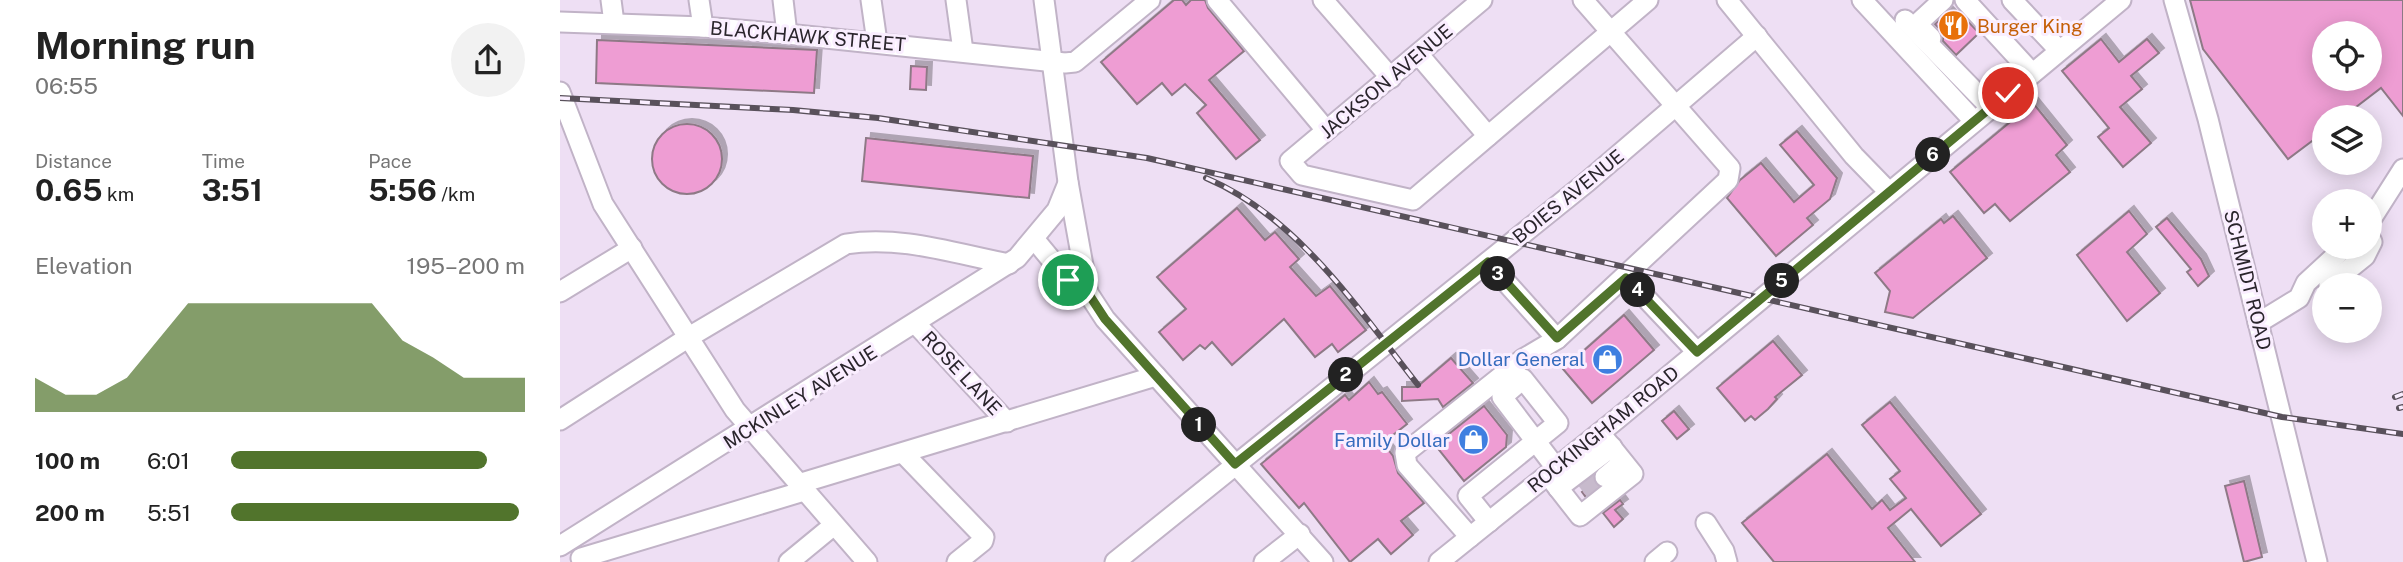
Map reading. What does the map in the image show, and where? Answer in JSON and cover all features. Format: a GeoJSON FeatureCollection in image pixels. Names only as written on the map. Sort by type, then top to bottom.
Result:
{"type":"FeatureCollection","features":[{"type":"Feature","properties":{"kind":"street"},"geometry":{"type":"LineString","coordinates":[[611,0],[614,23]]}},
{"type":"Feature","properties":{"kind":"street"},"geometry":{"type":"LineString","coordinates":[[699,0],[703,27]]}},
{"type":"Feature","properties":{"kind":"street"},"geometry":{"type":"LineString","coordinates":[[783,0],[787,34]]}},
{"type":"Feature","properties":{"kind":"street"},"geometry":{"type":"LineString","coordinates":[[871,0],[877,42]]}},
{"type":"Feature","properties":{"kind":"street"},"geometry":{"type":"LineString","coordinates":[[956,0],[963,51]]}},
{"type":"Feature","properties":{"kind":"street"},"geometry":{"type":"LineString","coordinates":[[1044,0],[1068,182],[1088,293],[1105,319],[1300,534],[1322,562]]}},
{"type":"Feature","properties":{"kind":"street"},"geometry":{"type":"LineString","coordinates":[[1054,63],[1075,62],[1150,0]]}},
{"type":"Feature","properties":{"kind":"street"},"geometry":{"type":"LineString","coordinates":[[1217,0],[1326,130]]}},
{"type":"Feature","properties":{"kind":"street"},"geometry":{"type":"LineString","coordinates":[[1323,0],[1391,78]]}},
{"type":"Feature","properties":{"kind":"street","name":"JACKSON AVENUE"},"geometry":{"type":"LineString","coordinates":[[1482,0],[1290,161],[1302,176],[1408,201],[1413,200],[1488,136]]}},
{"type":"Feature","properties":{"kind":"street"},"geometry":{"type":"LineString","coordinates":[[1465,549],[1407,465],[1405,453],[1523,359],[1557,338],[1626,278],[1728,180],[1730,168],[1583,0]]}},
{"type":"Feature","properties":{"kind":"street"},"geometry":{"type":"LineString","coordinates":[[1419,55],[1488,136],[1648,0]]}},
{"type":"Feature","properties":{"kind":"street"},"geometry":{"type":"LineString","coordinates":[[1727,0],[1854,156],[1888,191]]}},
{"type":"Feature","properties":{"kind":"street"},"geometry":{"type":"LineString","coordinates":[[1862,0],[1951,69],[1990,107]]}},
{"type":"Feature","properties":{"kind":"street"},"geometry":{"type":"LineString","coordinates":[[1898,26],[1927,0]]}},
{"type":"Feature","properties":{"kind":"street"},"geometry":{"type":"LineString","coordinates":[[1943,0],[1917,24],[1951,60],[1951,69]]}},
{"type":"Feature","properties":{"kind":"street"},"geometry":{"type":"LineString","coordinates":[[2012,0],[2059,50]]}},
{"type":"Feature","properties":{"kind":"street","name":"ROCKINGHAM ROAD"},"geometry":{"type":"LineString","coordinates":[[1439,562],[1465,549],[1489,522],[1563,486],[1612,447],[1697,352],[2121,0]]}},
{"type":"Feature","properties":{"kind":"street","name":"SCHMIDT ROAD"},"geometry":{"type":"LineString","coordinates":[[2174,0],[2208,119],[2317,562]]}},
{"type":"Feature","properties":{"kind":"street"},"geometry":{"type":"LineString","coordinates":[[1964,3],[2032,73]]}},
{"type":"Feature","properties":{"kind":"street","name":"BLACKHAWK STREET"},"geometry":{"type":"LineString","coordinates":[[560,22],[703,27],[877,42],[1054,63]]}},
{"type":"Feature","properties":{"kind":"street"},"geometry":{"type":"LineString","coordinates":[[1898,26],[1974,121]]}},
{"type":"Feature","properties":{"kind":"street","name":"BOIES AVENUE"},"geometry":{"type":"LineString","coordinates":[[1115,562],[1488,262],[1757,36]]}},
{"type":"Feature","properties":{"kind":"street"},"geometry":{"type":"LineString","coordinates":[[560,92],[603,204],[735,410],[867,562]]}},
{"type":"Feature","properties":{"kind":"street"},"geometry":{"type":"LineString","coordinates":[[2382,202],[2403,169]]}},
{"type":"Feature","properties":{"kind":"street","name":"MCKINLEY AVENUE"},"geometry":{"type":"LineString","coordinates":[[562,541],[750,428],[1009,264],[1035,240],[1057,210],[1068,182]]}},
{"type":"Feature","properties":{"kind":"street"},"geometry":{"type":"LineString","coordinates":[[560,420],[689,337],[846,244],[869,240],[893,242],[1009,264]]}},
{"type":"Feature","properties":{"kind":"street"},"geometry":{"type":"LineString","coordinates":[[1035,240],[1068,280],[1088,293]]}},
{"type":"Feature","properties":{"kind":"street"},"geometry":{"type":"LineString","coordinates":[[560,292],[632,248]]}},
{"type":"Feature","properties":{"kind":"street"},"geometry":{"type":"LineString","coordinates":[[2298,298],[2306,283],[2329,259]]}},
{"type":"Feature","properties":{"kind":"street"},"geometry":{"type":"LineString","coordinates":[[2344,273],[2361,259]]}},
{"type":"Feature","properties":{"kind":"street"},"geometry":{"type":"LineString","coordinates":[[1488,262],[1557,338]]}},
{"type":"Feature","properties":{"kind":"street"},"geometry":{"type":"LineString","coordinates":[[1626,278],[1697,352]]}},
{"type":"Feature","properties":{"kind":"street"},"geometry":{"type":"LineString","coordinates":[[2258,323],[2298,298],[2312,295]]}},
{"type":"Feature","properties":{"kind":"street","name":"ROSE LANE"},"geometry":{"type":"LineString","coordinates":[[916,324],[1007,422]]}},
{"type":"Feature","properties":{"kind":"street"},"geometry":{"type":"LineString","coordinates":[[562,541],[583,560],[903,453],[1156,376]]}},
{"type":"Feature","properties":{"kind":"street"},"geometry":{"type":"LineString","coordinates":[[1489,522],[1468,496],[1536,440],[1580,516],[1633,474],[1612,447]]}},
{"type":"Feature","properties":{"kind":"street"},"geometry":{"type":"LineString","coordinates":[[1605,477],[1612,447]]}},
{"type":"Feature","properties":{"kind":"street"},"geometry":{"type":"LineString","coordinates":[[903,453],[984,537],[984,541],[957,562]]}},
{"type":"Feature","properties":{"kind":"street"},"geometry":{"type":"LineString","coordinates":[[1706,523],[1724,551],[1727,562]]}},
{"type":"Feature","properties":{"kind":"street"},"geometry":{"type":"LineString","coordinates":[[789,562],[834,525]]}},
{"type":"Feature","properties":{"kind":"street"},"geometry":{"type":"LineString","coordinates":[[1264,562],[1300,534]]}},
{"type":"Feature","properties":{"kind":"building"},"geometry":{"type":"Polygon","coordinates":[[[1174,0],[1182,0],[1186,5],[1191,0],[1205,0],[1208,8],[1244,51],[1209,80],[1260,140],[1236,159],[1197,113],[1206,105],[1185,84],[1172,95],[1162,83],[1137,104],[1101,62],[1174,0]]]}},
{"type":"Feature","properties":{"kind":"building"},"geometry":{"type":"Polygon","coordinates":[[[2190,0],[2403,0],[2403,116],[2382,89],[2382,21],[2312,21],[2312,91],[2377,91],[2359,105],[2312,105],[2312,141],[2288,159],[2203,49],[2190,0]]]}},
{"type":"Feature","properties":{"kind":"building","name":"Burger King"},"geometry":{"type":"Polygon","coordinates":[[[1948,12],[1953,17],[1959,12],[1979,33],[1956,55],[1943,41],[1943,33],[1935,24],[1948,12]]]}},
{"type":"Feature","properties":{"kind":"building"},"geometry":{"type":"Polygon","coordinates":[[[2101,39],[2119,62],[2147,39],[2159,53],[2131,76],[2142,89],[2120,107],[2151,143],[2123,167],[2098,137],[2109,128],[2062,71],[2101,39]]]}},
{"type":"Feature","properties":{"kind":"building"},"geometry":{"type":"Polygon","coordinates":[[[597,40],[817,50],[814,93],[596,83],[597,40]]]}},
{"type":"Feature","properties":{"kind":"building"},"geometry":{"type":"Polygon","coordinates":[[[911,66],[927,67],[926,90],[910,89],[911,66]]]}},
{"type":"Feature","properties":{"kind":"building"},"geometry":{"type":"Polygon","coordinates":[[[2033,103],[2067,145],[2056,155],[2070,172],[2010,221],[1995,204],[1984,213],[1950,172],[2033,103]]]}},
{"type":"Feature","properties":{"kind":"building"},"geometry":{"type":"Polygon","coordinates":[[[687,124],[712,134],[722,159],[712,184],[687,194],[662,184],[652,159],[662,134],[687,124]]]}},
{"type":"Feature","properties":{"kind":"building"},"geometry":{"type":"Polygon","coordinates":[[[1797,131],[1837,178],[1830,199],[1807,218],[1813,225],[1776,256],[1727,198],[1740,180],[1761,163],[1794,202],[1814,185],[1780,145],[1797,131]]]}},
{"type":"Feature","properties":{"kind":"building"},"geometry":{"type":"Polygon","coordinates":[[[866,138],[1033,156],[1029,198],[862,181],[866,138]]]}},
{"type":"Feature","properties":{"kind":"building"},"geometry":{"type":"Polygon","coordinates":[[[1237,208],[1265,240],[1275,232],[1299,259],[1290,267],[1316,296],[1330,286],[1366,330],[1338,352],[1332,344],[1315,357],[1284,319],[1232,365],[1212,342],[1205,349],[1200,345],[1183,360],[1159,332],[1186,309],[1157,277],[1237,208]]]}},
{"type":"Feature","properties":{"kind":"building"},"geometry":{"type":"Polygon","coordinates":[[[2129,211],[2147,234],[2127,252],[2160,293],[2127,321],[2077,255],[2129,211]]]}},
{"type":"Feature","properties":{"kind":"building"},"geometry":{"type":"Polygon","coordinates":[[[1953,216],[1987,258],[1913,318],[1885,312],[1890,291],[1875,273],[1941,219],[1944,223],[1953,216]]]}},
{"type":"Feature","properties":{"kind":"building"},"geometry":{"type":"Polygon","coordinates":[[[2167,218],[2201,259],[2209,276],[2198,286],[2187,272],[2191,269],[2156,227],[2167,218]]]}},
{"type":"Feature","properties":{"kind":"building","name":"Dollar General"},"geometry":{"type":"Polygon","coordinates":[[[1624,315],[1654,350],[1592,403],[1563,369],[1624,315]]]}},
{"type":"Feature","properties":{"kind":"building"},"geometry":{"type":"Polygon","coordinates":[[[1773,341],[1802,375],[1775,397],[1777,399],[1755,420],[1751,416],[1745,421],[1717,388],[1773,341]]]}},
{"type":"Feature","properties":{"kind":"building"},"geometry":{"type":"Polygon","coordinates":[[[1451,358],[1473,383],[1443,407],[1438,399],[1402,401],[1402,387],[1417,387],[1451,358]]]}},
{"type":"Feature","properties":{"kind":"building"},"geometry":{"type":"Polygon","coordinates":[[[1369,382],[1378,394],[1382,392],[1407,424],[1383,443],[1393,456],[1398,473],[1424,503],[1401,521],[1413,535],[1391,554],[1378,539],[1350,562],[1304,503],[1299,508],[1261,464],[1345,395],[1349,400],[1369,382]]]}},
{"type":"Feature","properties":{"kind":"building"},"geometry":{"type":"Polygon","coordinates":[[[1890,402],[1981,514],[1941,546],[1911,509],[1888,528],[1915,562],[1774,562],[1742,523],[1827,454],[1872,509],[1882,500],[1890,510],[1906,498],[1890,479],[1900,471],[1862,425],[1890,402]]]}},
{"type":"Feature","properties":{"kind":"building","name":"Family Dollar"},"geometry":{"type":"Polygon","coordinates":[[[1484,406],[1507,435],[1506,447],[1464,481],[1435,445],[1484,406]]]}},
{"type":"Feature","properties":{"kind":"building"},"geometry":{"type":"Polygon","coordinates":[[[1674,411],[1689,429],[1677,439],[1662,421],[1674,411]]]}},
{"type":"Feature","properties":{"kind":"building"},"geometry":{"type":"Polygon","coordinates":[[[1593,477],[1598,486],[1585,496],[1582,492],[1587,488],[1584,484],[1593,477]]]}},
{"type":"Feature","properties":{"kind":"building"},"geometry":{"type":"Polygon","coordinates":[[[2244,481],[2262,557],[2244,562],[2225,486],[2244,481]]]}},
{"type":"Feature","properties":{"kind":"building"},"geometry":{"type":"Polygon","coordinates":[[[1620,500],[1623,504],[1615,510],[1623,519],[1614,527],[1603,513],[1620,500]]]}},
{"type":"Feature","properties":{"kind":"tunnel"},"geometry":{"type":"LineString","coordinates":[[1584,493],[1605,477]]}},
{"type":"Feature","properties":{"kind":"railway"},"geometry":{"type":"LineString","coordinates":[[560,98],[793,110],[878,118],[1147,158],[2282,417],[2403,434]]}},
{"type":"Feature","properties":{"kind":"railway"},"geometry":{"type":"LineString","coordinates":[[1206,178],[1239,195],[1298,241],[1349,296],[1418,385]]}},
{"type":"Feature","properties":{"kind":"railway"},"geometry":{"type":"LineString","coordinates":[[2395,397],[2403,394]]}},
{"type":"Feature","properties":{"kind":"railway"},"geometry":{"type":"LineString","coordinates":[[2399,408],[2403,407]]}},
{"type":"Feature","properties":{"kind":"place","name":"Burger King"},"geometry":{"type":"Point","coordinates":[1954,26]}},
{"type":"Feature","properties":{"kind":"place","name":"Dollar General"},"geometry":{"type":"Point","coordinates":[1608,359]}},
{"type":"Feature","properties":{"kind":"place","name":"Family Dollar"},"geometry":{"type":"Point","coordinates":[1473,440]}},
{"type":"Feature","properties":{"kind":"route"},"geometry":{"type":"LineString","coordinates":[[1068,280],[1088,293],[1105,319],[1235,464],[1488,262],[1557,338],[1626,278],[1697,352],[2008,93]]}}]}
